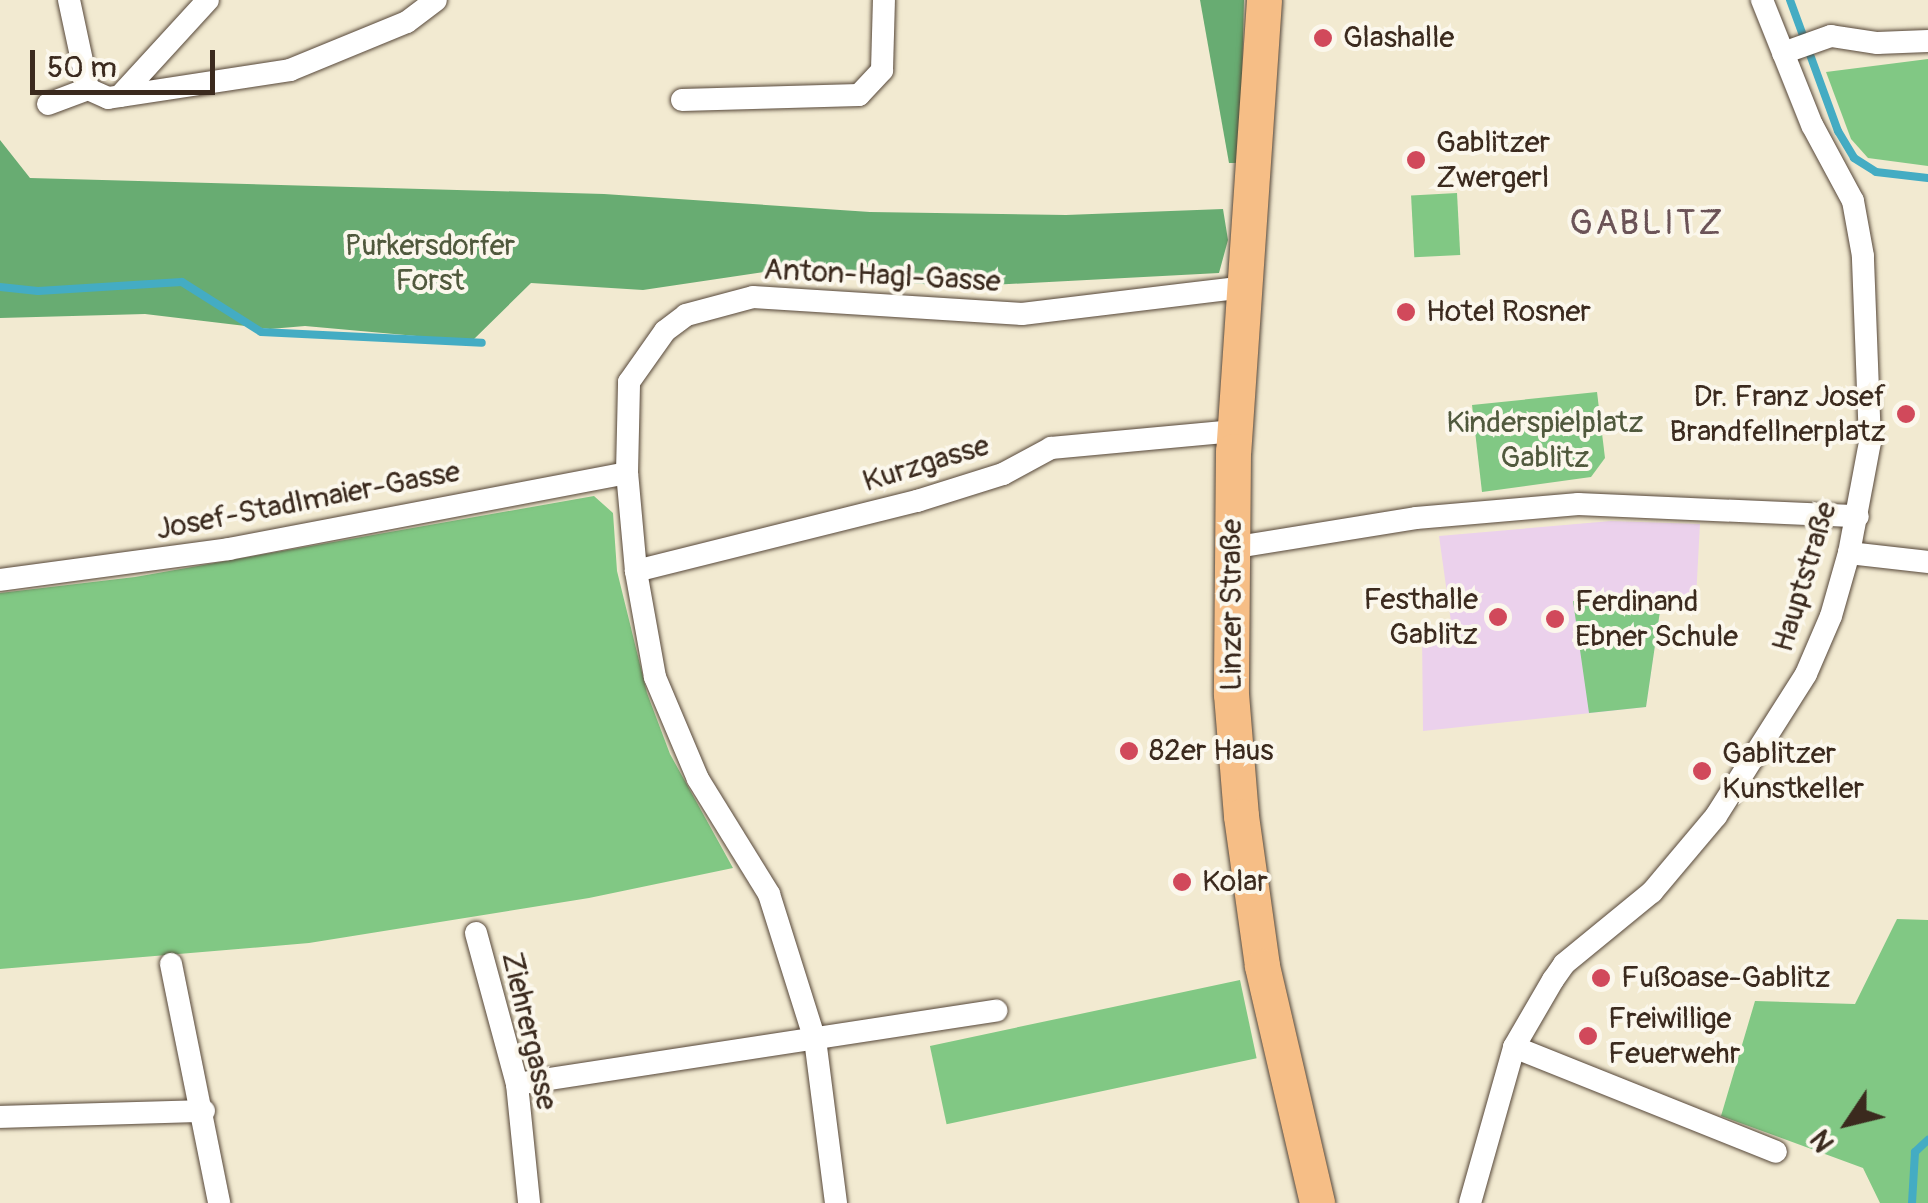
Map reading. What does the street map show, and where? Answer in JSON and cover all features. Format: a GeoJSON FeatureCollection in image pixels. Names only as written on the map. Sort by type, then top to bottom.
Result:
{"type":"FeatureCollection","features":[{"type":"Feature","properties":{"kind":"main road","name":"Linzer Straße"},"geometry":{"type":"LineString","coordinates":[[1264,0],[1234,431],[1231,694],[1241,816],[1262,966],[1317,1203]]}},
{"type":"Feature","properties":{"kind":"street"},"geometry":{"type":"LineString","coordinates":[[69,0],[88,89],[102,98],[252,79],[306,66],[407,22],[436,0]]}},
{"type":"Feature","properties":{"kind":"street"},"geometry":{"type":"LineString","coordinates":[[120,96],[208,0]]}},
{"type":"Feature","properties":{"kind":"street"},"geometry":{"type":"LineString","coordinates":[[682,100],[859,95],[882,70],[884,0]]}},
{"type":"Feature","properties":{"kind":"street","name":"Hauptstraße"},"geometry":{"type":"LineString","coordinates":[[1470,1203],[1514,1048],[1564,964],[1652,892],[1716,816],[1806,674],[1831,616],[1858,516],[1870,442],[1858,229],[1853,201],[1812,125],[1790,51],[1762,0]]}},
{"type":"Feature","properties":{"kind":"street"},"geometry":{"type":"LineString","coordinates":[[1790,51],[1831,36],[1877,42],[1928,41]]}},
{"type":"Feature","properties":{"kind":"street"},"geometry":{"type":"LineString","coordinates":[[48,104],[88,89]]}},
{"type":"Feature","properties":{"kind":"street","name":"Anton-Hagl-Gasse"},"geometry":{"type":"LineString","coordinates":[[836,1203],[815,1040],[769,894],[698,779],[655,676],[636,571],[627,473],[629,382],[665,331],[686,316],[753,297],[1022,314],[1244,287]]}},
{"type":"Feature","properties":{"kind":"street","name":"Kurzgasse"},"geometry":{"type":"LineString","coordinates":[[636,571],[918,500],[1003,474],[1051,448],[1234,431]]}},
{"type":"Feature","properties":{"kind":"street","name":"Josef-Stadlmaier-Gasse"},"geometry":{"type":"LineString","coordinates":[[0,580],[229,549],[627,473]]}},
{"type":"Feature","properties":{"kind":"street"},"geometry":{"type":"LineString","coordinates":[[1231,548],[1416,518],[1608,504],[1858,516]]}},
{"type":"Feature","properties":{"kind":"street"},"geometry":{"type":"LineString","coordinates":[[1849,553],[1928,562]]}},
{"type":"Feature","properties":{"kind":"street","name":"Ziehrergasse"},"geometry":{"type":"LineString","coordinates":[[476,933],[517,1084],[529,1203]]}},
{"type":"Feature","properties":{"kind":"street"},"geometry":{"type":"LineString","coordinates":[[172,964],[204,1111],[219,1203]]}},
{"type":"Feature","properties":{"kind":"street"},"geometry":{"type":"LineString","coordinates":[[517,1084],[996,1012]]}},
{"type":"Feature","properties":{"kind":"street"},"geometry":{"type":"LineString","coordinates":[[1514,1048],[1776,1152]]}},
{"type":"Feature","properties":{"kind":"street"},"geometry":{"type":"LineString","coordinates":[[0,1117],[204,1111]]}},
{"type":"Feature","properties":{"kind":"shaded area","name":"Ferdinand Ebner Schule"},"geometry":{"type":"Polygon","coordinates":[[[1611,521],[1700,524],[1696,598],[1662,597],[1646,707],[1423,731],[1422,632],[1452,629],[1439,536],[1611,521]]]}},
{"type":"Feature","properties":{"kind":"green space"},"geometry":{"type":"Polygon","coordinates":[[[1200,0],[1244,0],[1240,163],[1229,163],[1200,0]]]}},
{"type":"Feature","properties":{"kind":"green space"},"geometry":{"type":"Polygon","coordinates":[[[1928,59],[1928,166],[1868,158],[1851,139],[1826,72],[1928,59]]]}},
{"type":"Feature","properties":{"kind":"green space","name":"Purkersdorfer Forst"},"geometry":{"type":"Polygon","coordinates":[[[0,140],[30,178],[604,194],[870,212],[1066,215],[1223,209],[1228,240],[1219,273],[954,287],[778,270],[643,290],[531,283],[472,341],[305,326],[270,329],[145,314],[0,318],[0,140]]]}},
{"type":"Feature","properties":{"kind":"green space"},"geometry":{"type":"Polygon","coordinates":[[[1457,193],[1460,255],[1414,257],[1411,195],[1457,193]]]}},
{"type":"Feature","properties":{"kind":"green space","name":"Kinderspielplatz Gablitz"},"geometry":{"type":"Polygon","coordinates":[[[1597,392],[1605,458],[1591,477],[1482,492],[1472,405],[1597,392]]]}},
{"type":"Feature","properties":{"kind":"green space"},"geometry":{"type":"Polygon","coordinates":[[[594,496],[613,513],[617,571],[647,693],[670,754],[733,868],[589,898],[309,943],[0,969],[0,593],[135,577],[594,496]]]}},
{"type":"Feature","properties":{"kind":"green space"},"geometry":{"type":"Polygon","coordinates":[[[1645,595],[1647,603],[1660,611],[1646,707],[1589,713],[1573,601],[1645,595]]]}},
{"type":"Feature","properties":{"kind":"green space"},"geometry":{"type":"Polygon","coordinates":[[[1897,919],[1928,920],[1928,1203],[1880,1203],[1863,1168],[1721,1116],[1755,1001],[1855,1004],[1897,919]]]}},
{"type":"Feature","properties":{"kind":"green space"},"geometry":{"type":"Polygon","coordinates":[[[1240,980],[1257,1058],[947,1124],[930,1046],[1240,980]]]}},
{"type":"Feature","properties":{"kind":"waterway"},"geometry":{"type":"LineString","coordinates":[[1790,0],[1838,131],[1854,158],[1876,172],[1928,178]]}},
{"type":"Feature","properties":{"kind":"waterway"},"geometry":{"type":"LineString","coordinates":[[0,287],[38,291],[182,282],[261,332],[482,343]]}},
{"type":"Feature","properties":{"kind":"waterway"},"geometry":{"type":"LineString","coordinates":[[1912,1203],[1915,1152],[1928,1140]]}},
{"type":"Feature","properties":{"kind":"place","name":"Glashalle"},"geometry":{"type":"Point","coordinates":[1323,38]}},
{"type":"Feature","properties":{"kind":"place","name":"Gablitzer Zwergerl"},"geometry":{"type":"Point","coordinates":[1416,160]}},
{"type":"Feature","properties":{"kind":"place","name":"Hotel Rosner"},"geometry":{"type":"Point","coordinates":[1406,312]}},
{"type":"Feature","properties":{"kind":"place","name":"Dr. Franz Josef Brandfellnerplatz"},"geometry":{"type":"Point","coordinates":[1906,414]}},
{"type":"Feature","properties":{"kind":"place","name":"Festhalle Gablitz"},"geometry":{"type":"Point","coordinates":[1498,617]}},
{"type":"Feature","properties":{"kind":"place","name":"Ferdinand Ebner Schule"},"geometry":{"type":"Point","coordinates":[1555,619]}},
{"type":"Feature","properties":{"kind":"place","name":"82er Haus"},"geometry":{"type":"Point","coordinates":[1129,751]}},
{"type":"Feature","properties":{"kind":"place","name":"Gablitzer Kunstkeller"},"geometry":{"type":"Point","coordinates":[1702,771]}},
{"type":"Feature","properties":{"kind":"place","name":"Kolar"},"geometry":{"type":"Point","coordinates":[1182,882]}},
{"type":"Feature","properties":{"kind":"place","name":"Fußoase-Gablitz"},"geometry":{"type":"Point","coordinates":[1601,978]}},
{"type":"Feature","properties":{"kind":"place","name":"Freiwillige Feuerwehr"},"geometry":{"type":"Point","coordinates":[1588,1036]}},
{"type":"Feature","properties":{"kind":"district","name":"GABLITZ"},"geometry":{"type":"Point","coordinates":[1647,223]}}]}
